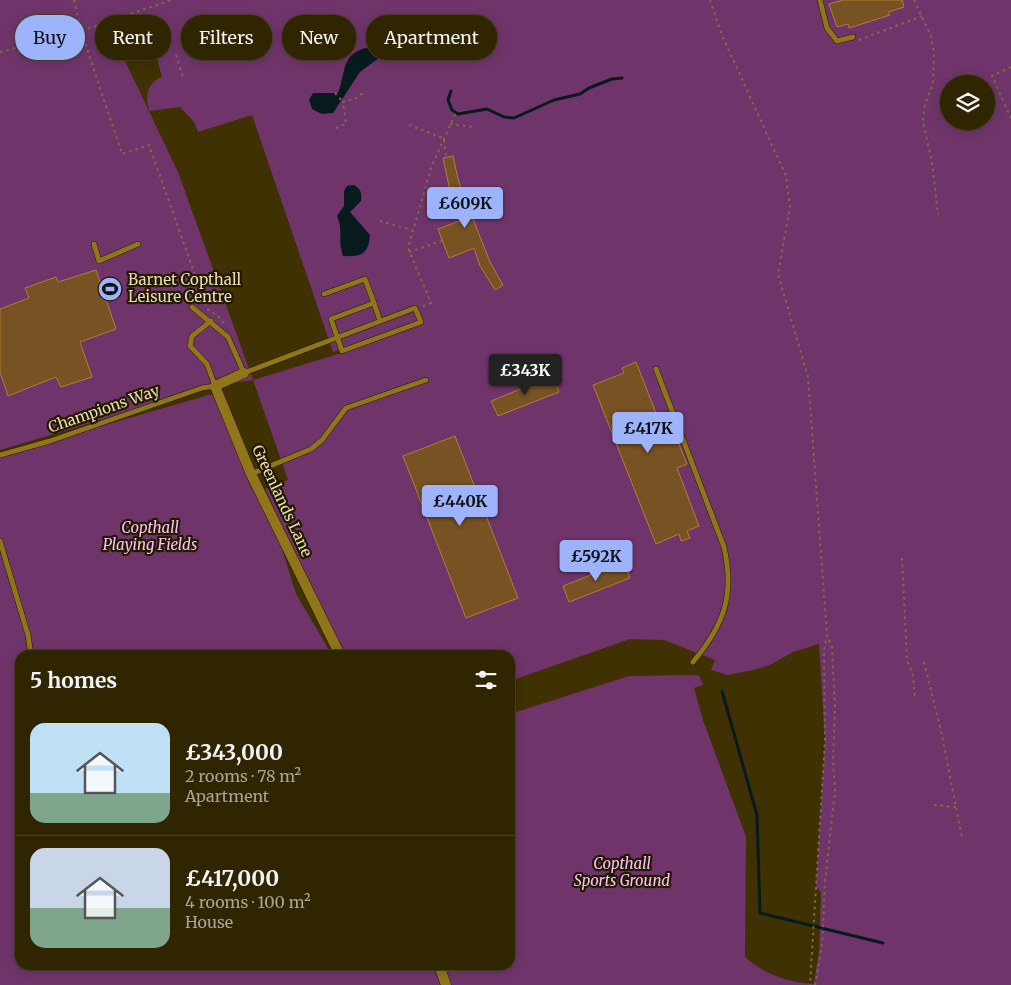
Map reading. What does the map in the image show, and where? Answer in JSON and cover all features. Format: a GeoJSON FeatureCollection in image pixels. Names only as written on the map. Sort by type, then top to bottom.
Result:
{"type":"FeatureCollection","features":[{"type":"Feature","properties":{"kind":"street"},"geometry":{"type":"LineString","coordinates":[[215,386],[244,373]]}},
{"type":"Feature","properties":{"kind":"street","name":"Greenlands Lane"},"geometry":{"type":"LineString","coordinates":[[215,386],[251,474],[338,650]]}},
{"type":"Feature","properties":{"kind":"street"},"geometry":{"type":"LineString","coordinates":[[441,970],[446,985]]}},
{"type":"Feature","properties":{"kind":"lane"},"geometry":{"type":"LineString","coordinates":[[820,0],[827,28],[837,41],[854,40]]}},
{"type":"Feature","properties":{"kind":"lane"},"geometry":{"type":"LineString","coordinates":[[94,244],[99,261],[138,244]]}},
{"type":"Feature","properties":{"kind":"lane"},"geometry":{"type":"LineString","coordinates":[[324,294],[365,278],[380,321]]}},
{"type":"Feature","properties":{"kind":"lane"},"geometry":{"type":"LineString","coordinates":[[192,307],[228,337],[244,373],[337,336],[416,308],[421,322],[342,351],[337,336],[330,319],[374,303]]}},
{"type":"Feature","properties":{"kind":"lane"},"geometry":{"type":"LineString","coordinates":[[211,321],[192,336],[190,346],[207,364],[215,386]]}},
{"type":"Feature","properties":{"kind":"lane"},"geometry":{"type":"LineString","coordinates":[[656,370],[724,547],[728,565],[729,584],[721,620],[712,637],[693,662]]}},
{"type":"Feature","properties":{"kind":"lane"},"geometry":{"type":"LineString","coordinates":[[251,474],[311,449],[322,440],[346,408],[426,380]]}},
{"type":"Feature","properties":{"kind":"lane","name":"Champions Way"},"geometry":{"type":"LineString","coordinates":[[0,455],[50,441],[202,388],[215,386]]}},
{"type":"Feature","properties":{"kind":"lane"},"geometry":{"type":"LineString","coordinates":[[0,541],[28,635],[30,650]]}},
{"type":"Feature","properties":{"kind":"path"},"geometry":{"type":"LineString","coordinates":[[74,0],[77,15]]}},
{"type":"Feature","properties":{"kind":"path"},"geometry":{"type":"LineString","coordinates":[[85,30],[171,0]]}},
{"type":"Feature","properties":{"kind":"path"},"geometry":{"type":"LineString","coordinates":[[710,0],[721,32],[786,176],[790,207],[778,274],[808,377],[827,635],[824,651],[825,740],[810,985]]}},
{"type":"Feature","properties":{"kind":"path"},"geometry":{"type":"LineString","coordinates":[[914,0],[931,36],[934,53],[933,83],[924,108],[923,122],[932,162],[938,215]]}},
{"type":"Feature","properties":{"kind":"path"},"geometry":{"type":"LineString","coordinates":[[854,40],[922,16]]}},
{"type":"Feature","properties":{"kind":"path"},"geometry":{"type":"LineString","coordinates":[[85,43],[122,154],[149,145],[207,309],[226,324],[228,337]]}},
{"type":"Feature","properties":{"kind":"path"},"geometry":{"type":"LineString","coordinates":[[0,52],[15,48]]}},
{"type":"Feature","properties":{"kind":"path"},"geometry":{"type":"LineString","coordinates":[[176,55],[183,77]]}},
{"type":"Feature","properties":{"kind":"path"},"geometry":{"type":"LineString","coordinates":[[1011,67],[992,76],[1011,118]]}},
{"type":"Feature","properties":{"kind":"path"},"geometry":{"type":"LineString","coordinates":[[335,92],[343,102],[346,124],[336,128]]}},
{"type":"Feature","properties":{"kind":"path"},"geometry":{"type":"LineString","coordinates":[[343,102],[357,98],[364,92]]}},
{"type":"Feature","properties":{"kind":"path"},"geometry":{"type":"LineString","coordinates":[[416,311],[431,303],[409,252],[412,230],[432,165],[443,138],[458,110]]}},
{"type":"Feature","properties":{"kind":"path"},"geometry":{"type":"LineString","coordinates":[[450,124],[473,127]]}},
{"type":"Feature","properties":{"kind":"path"},"geometry":{"type":"LineString","coordinates":[[409,125],[443,138]]}},
{"type":"Feature","properties":{"kind":"path"},"geometry":{"type":"LineString","coordinates":[[443,138],[446,157]]}},
{"type":"Feature","properties":{"kind":"path"},"geometry":{"type":"LineString","coordinates":[[380,221],[412,230]]}},
{"type":"Feature","properties":{"kind":"path"},"geometry":{"type":"LineString","coordinates":[[409,252],[442,241]]}},
{"type":"Feature","properties":{"kind":"path"},"geometry":{"type":"LineString","coordinates":[[902,558],[907,659],[913,676],[915,700]]}},
{"type":"Feature","properties":{"kind":"path"},"geometry":{"type":"LineString","coordinates":[[816,985],[822,946],[825,882],[835,791],[832,648],[827,635]]}},
{"type":"Feature","properties":{"kind":"path"},"geometry":{"type":"LineString","coordinates":[[924,662],[941,731],[962,837]]}},
{"type":"Feature","properties":{"kind":"path"},"geometry":{"type":"LineString","coordinates":[[934,805],[956,807]]}},
{"type":"Feature","properties":{"kind":"green space"},"geometry":{"type":"Polygon","coordinates":[[[0,0],[1011,0],[1011,985],[0,985],[0,453],[50,441],[212,394],[270,510],[296,594],[329,650],[15,650],[15,970],[515,970],[515,712],[629,676],[697,675],[700,677],[703,685],[694,688],[703,720],[746,837],[745,957],[769,973],[785,979],[814,984],[819,951],[821,892],[816,887],[825,740],[819,644],[793,652],[770,665],[728,675],[711,670],[715,660],[664,640],[630,639],[515,679],[515,650],[342,650],[265,489],[288,480],[253,380],[222,384],[0,450],[0,0]],[[95,15],[95,60],[125,60],[178,172],[253,380],[335,355],[410,328],[333,352],[252,115],[198,132],[194,122],[180,107],[150,111],[147,101],[148,91],[157,79],[162,77],[158,60],[171,60],[171,15],[95,15]]]}},
{"type":"Feature","properties":{"kind":"water"},"geometry":{"type":"Polygon","coordinates":[[[366,48],[366,60],[376,60],[360,72],[333,113],[322,114],[312,109],[309,100],[313,93],[338,93],[346,64],[348,60],[356,60],[356,52],[366,48]]]}},
{"type":"Feature","properties":{"kind":"water"},"geometry":{"type":"Polygon","coordinates":[[[354,185],[361,192],[361,201],[350,212],[370,235],[368,246],[363,253],[355,256],[343,256],[337,216],[344,206],[344,191],[347,186],[354,185]]]}},
{"type":"Feature","properties":{"kind":"building"},"geometry":{"type":"Polygon","coordinates":[[[843,0],[902,0],[904,7],[888,12],[890,15],[849,28],[848,24],[837,27],[829,4],[843,0]]]}},
{"type":"Feature","properties":{"kind":"building"},"geometry":{"type":"Polygon","coordinates":[[[453,156],[459,183],[490,262],[503,285],[495,290],[480,266],[474,248],[449,258],[438,229],[462,220],[449,186],[443,158],[453,156]]]}},
{"type":"Feature","properties":{"kind":"building","name":"Barnet Copthall Leisure Centre"},"geometry":{"type":"Polygon","coordinates":[[[96,270],[116,329],[80,342],[92,377],[61,387],[56,377],[8,396],[0,372],[0,309],[29,298],[25,288],[56,277],[58,282],[96,270]]]}},
{"type":"Feature","properties":{"kind":"building"},"geometry":{"type":"Polygon","coordinates":[[[636,362],[661,426],[670,422],[687,464],[677,468],[699,526],[687,531],[690,538],[681,541],[679,534],[656,544],[593,385],[624,373],[622,368],[636,362]]]}},
{"type":"Feature","properties":{"kind":"building"},"geometry":{"type":"Polygon","coordinates":[[[553,376],[559,392],[498,416],[491,401],[553,376]]]}},
{"type":"Feature","properties":{"kind":"building"},"geometry":{"type":"Polygon","coordinates":[[[455,436],[518,598],[466,618],[403,456],[455,436]]]}},
{"type":"Feature","properties":{"kind":"building"},"geometry":{"type":"Polygon","coordinates":[[[624,562],[630,578],[569,602],[563,586],[624,562]]]}},
{"type":"Feature","properties":{"kind":"waterway"},"geometry":{"type":"LineString","coordinates":[[451,91],[448,100],[452,110],[458,114],[487,109],[504,117],[514,118],[554,100],[580,94],[589,88],[612,79],[622,78]]}},
{"type":"Feature","properties":{"kind":"waterway"},"geometry":{"type":"LineString","coordinates":[[722,691],[757,815],[760,913],[883,943]]}},
{"type":"Feature","properties":{"kind":"place","name":"Barnet Copthall Leisure Centre"},"geometry":{"type":"Point","coordinates":[110,289]}},
{"type":"Feature","properties":{"kind":"park label","name":"Copthall Playing Fields"},"geometry":{"type":"Point","coordinates":[150,536]}},
{"type":"Feature","properties":{"kind":"park label","name":"Copthall Sports Ground"},"geometry":{"type":"Point","coordinates":[622,872]}}]}
